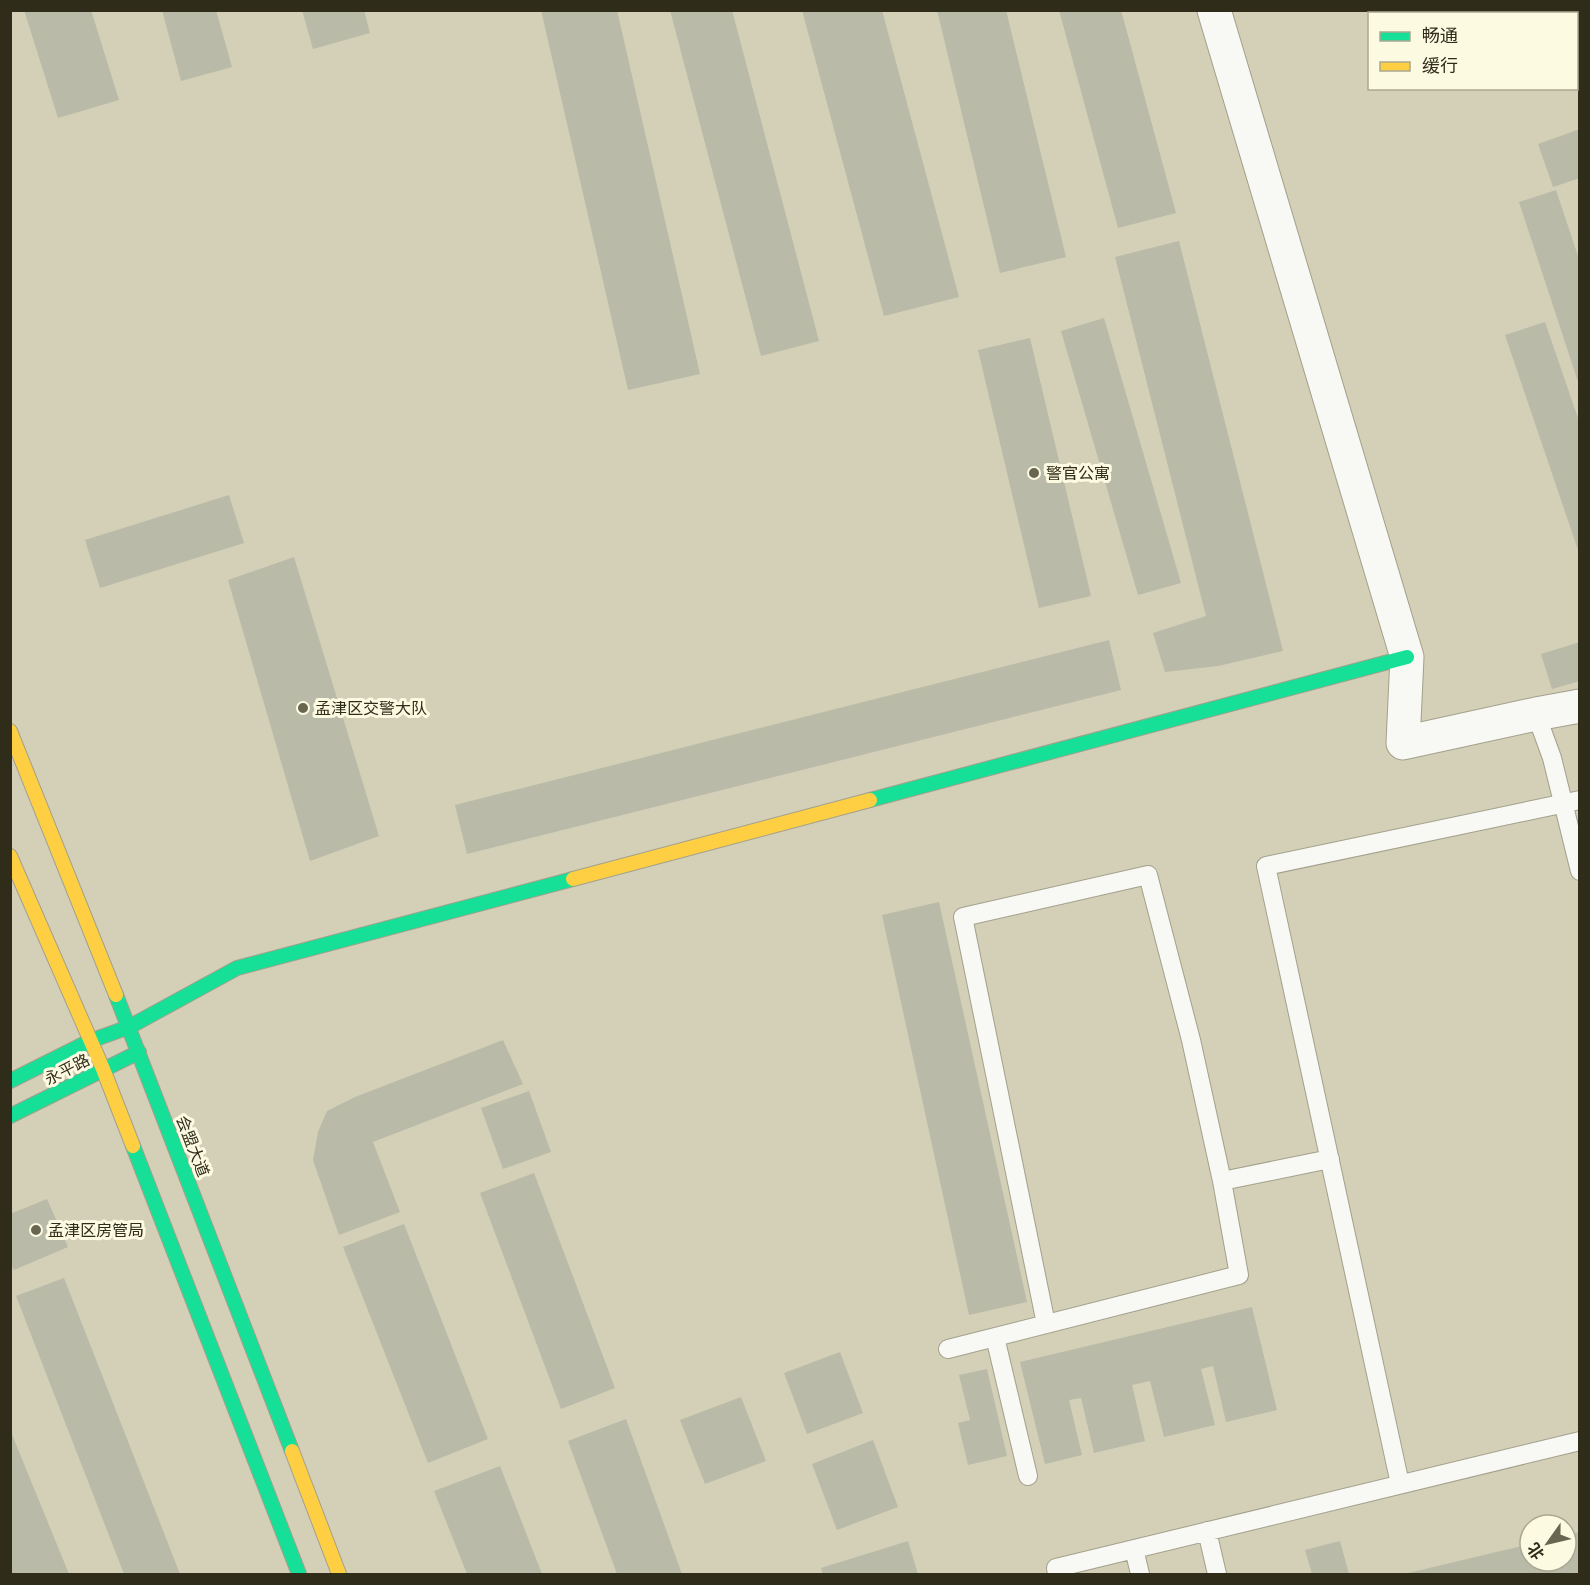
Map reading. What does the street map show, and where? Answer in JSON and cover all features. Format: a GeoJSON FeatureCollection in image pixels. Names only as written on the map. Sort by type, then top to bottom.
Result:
{"type":"FeatureCollection","features":[{"type":"Feature","properties":{"kind":"main road","name":"永平路"},"geometry":{"type":"LineString","coordinates":[[10,1081],[90,1041],[129,1027],[237,968],[1407,657]]}},
{"type":"Feature","properties":{"kind":"main road","name":"会盟大道"},"geometry":{"type":"LineString","coordinates":[[10,731],[140,1052],[339,1575]]}},
{"type":"Feature","properties":{"kind":"main road"},"geometry":{"type":"LineString","coordinates":[[10,856],[103,1069],[299,1575]]}},
{"type":"Feature","properties":{"kind":"main road","name":"永平路"},"geometry":{"type":"LineString","coordinates":[[10,1116],[140,1052]]}},
{"type":"Feature","properties":{"kind":"street"},"geometry":{"type":"LineString","coordinates":[[1214,10],[1407,657],[1403,743],[1580,706]]}},
{"type":"Feature","properties":{"kind":"lane"},"geometry":{"type":"LineString","coordinates":[[1536,714],[1571,802],[1580,871]]}},
{"type":"Feature","properties":{"kind":"lane"},"geometry":{"type":"LineString","coordinates":[[1400,1484],[1266,866],[1571,802]]}},
{"type":"Feature","properties":{"kind":"lane"},"geometry":{"type":"LineString","coordinates":[[948,1349],[1239,1275],[1222,1181],[1191,1040],[1148,875],[963,917],[1046,1324]]}},
{"type":"Feature","properties":{"kind":"lane"},"geometry":{"type":"LineString","coordinates":[[1222,1181],[1330,1159]]}},
{"type":"Feature","properties":{"kind":"lane"},"geometry":{"type":"LineString","coordinates":[[995,1337],[1028,1476]]}},
{"type":"Feature","properties":{"kind":"lane"},"geometry":{"type":"LineString","coordinates":[[1057,1575],[1056,1568],[1580,1441]]}},
{"type":"Feature","properties":{"kind":"lane"},"geometry":{"type":"LineString","coordinates":[[1207,1531],[1216,1575]]}},
{"type":"Feature","properties":{"kind":"lane"},"geometry":{"type":"LineString","coordinates":[[1134,1549],[1140,1575]]}},
{"type":"Feature","properties":{"kind":"building"},"geometry":{"type":"Polygon","coordinates":[[[24,10],[91,10],[119,100],[58,118],[24,10]]]}},
{"type":"Feature","properties":{"kind":"building"},"geometry":{"type":"Polygon","coordinates":[[[162,10],[216,10],[232,67],[181,81],[162,10]]]}},
{"type":"Feature","properties":{"kind":"building"},"geometry":{"type":"Polygon","coordinates":[[[302,10],[364,10],[370,33],[313,49],[302,10]]]}},
{"type":"Feature","properties":{"kind":"building"},"geometry":{"type":"Polygon","coordinates":[[[541,10],[617,10],[700,374],[628,390],[541,10]]]}},
{"type":"Feature","properties":{"kind":"building"},"geometry":{"type":"Polygon","coordinates":[[[670,10],[732,10],[819,341],[761,356],[670,10]]]}},
{"type":"Feature","properties":{"kind":"building"},"geometry":{"type":"Polygon","coordinates":[[[802,10],[882,10],[959,297],[884,316],[802,10]]]}},
{"type":"Feature","properties":{"kind":"building"},"geometry":{"type":"Polygon","coordinates":[[[937,10],[1006,10],[1066,257],[1000,273],[937,10]]]}},
{"type":"Feature","properties":{"kind":"building"},"geometry":{"type":"Polygon","coordinates":[[[1059,10],[1121,10],[1176,213],[1118,228],[1059,10]]]}},
{"type":"Feature","properties":{"kind":"building"},"geometry":{"type":"Polygon","coordinates":[[[1580,129],[1580,178],[1553,187],[1538,144],[1580,129]]]}},
{"type":"Feature","properties":{"kind":"building"},"geometry":{"type":"Polygon","coordinates":[[[1556,190],[1580,262],[1579,385],[1519,202],[1556,190]]]}},
{"type":"Feature","properties":{"kind":"building"},"geometry":{"type":"Polygon","coordinates":[[[1179,241],[1283,651],[1218,666],[1165,672],[1153,633],[1206,616],[1115,257],[1179,241]]]}},
{"type":"Feature","properties":{"kind":"building"},"geometry":{"type":"Polygon","coordinates":[[[1104,318],[1181,583],[1138,595],[1061,331],[1104,318]]]}},
{"type":"Feature","properties":{"kind":"building"},"geometry":{"type":"Polygon","coordinates":[[[1545,322],[1580,424],[1579,553],[1505,335],[1545,322]]]}},
{"type":"Feature","properties":{"kind":"building","name":"警官公寓"},"geometry":{"type":"Polygon","coordinates":[[[1030,338],[1091,596],[1039,608],[978,350],[1030,338]]]}},
{"type":"Feature","properties":{"kind":"building"},"geometry":{"type":"Polygon","coordinates":[[[229,495],[244,543],[100,588],[85,540],[229,495]]]}},
{"type":"Feature","properties":{"kind":"building","name":"孟津区交警大队"},"geometry":{"type":"Polygon","coordinates":[[[294,557],[379,836],[310,861],[228,580],[294,557]]]}},
{"type":"Feature","properties":{"kind":"building"},"geometry":{"type":"Polygon","coordinates":[[[1109,640],[1121,690],[467,854],[455,805],[1109,640]]]}},
{"type":"Feature","properties":{"kind":"building"},"geometry":{"type":"Polygon","coordinates":[[[1580,642],[1580,681],[1552,689],[1541,654],[1580,642]]]}},
{"type":"Feature","properties":{"kind":"building"},"geometry":{"type":"Polygon","coordinates":[[[939,902],[1027,1302],[969,1315],[882,915],[939,902]]]}},
{"type":"Feature","properties":{"kind":"building"},"geometry":{"type":"Polygon","coordinates":[[[503,1040],[523,1084],[373,1142],[400,1212],[339,1235],[313,1160],[318,1132],[327,1111],[355,1097],[503,1040]]]}},
{"type":"Feature","properties":{"kind":"building"},"geometry":{"type":"Polygon","coordinates":[[[529,1091],[551,1152],[503,1169],[481,1108],[529,1091]]]}},
{"type":"Feature","properties":{"kind":"building"},"geometry":{"type":"Polygon","coordinates":[[[534,1173],[615,1388],[561,1409],[480,1193],[534,1173]]]}},
{"type":"Feature","properties":{"kind":"building","name":"孟津区房管局"},"geometry":{"type":"Polygon","coordinates":[[[47,1199],[68,1247],[14,1270],[10,1263],[10,1214],[47,1199]]]}},
{"type":"Feature","properties":{"kind":"building"},"geometry":{"type":"Polygon","coordinates":[[[404,1224],[488,1439],[428,1463],[343,1247],[404,1224]]]}},
{"type":"Feature","properties":{"kind":"building"},"geometry":{"type":"Polygon","coordinates":[[[64,1278],[180,1574],[124,1574],[16,1296],[64,1278]]]}},
{"type":"Feature","properties":{"kind":"building"},"geometry":{"type":"Polygon","coordinates":[[[1252,1307],[1277,1410],[1226,1422],[1213,1366],[1201,1369],[1215,1425],[1164,1437],[1150,1381],[1132,1385],[1145,1441],[1094,1453],[1081,1398],[1069,1400],[1082,1455],[1045,1464],[1020,1362],[1252,1307]]]}},
{"type":"Feature","properties":{"kind":"building"},"geometry":{"type":"Polygon","coordinates":[[[840,1352],[863,1413],[807,1434],[784,1373],[840,1352]]]}},
{"type":"Feature","properties":{"kind":"building"},"geometry":{"type":"Polygon","coordinates":[[[987,1369],[1007,1456],[968,1465],[958,1423],[970,1420],[959,1375],[987,1369]]]}},
{"type":"Feature","properties":{"kind":"building"},"geometry":{"type":"Polygon","coordinates":[[[741,1397],[766,1461],[705,1484],[680,1420],[741,1397]]]}},
{"type":"Feature","properties":{"kind":"building"},"geometry":{"type":"Polygon","coordinates":[[[626,1419],[682,1574],[617,1574],[568,1441],[626,1419]]]}},
{"type":"Feature","properties":{"kind":"building"},"geometry":{"type":"Polygon","coordinates":[[[11,1432],[69,1574],[10,1574],[11,1432]]]}},
{"type":"Feature","properties":{"kind":"building"},"geometry":{"type":"Polygon","coordinates":[[[873,1440],[898,1507],[837,1530],[812,1464],[873,1440]]]}},
{"type":"Feature","properties":{"kind":"building"},"geometry":{"type":"Polygon","coordinates":[[[500,1466],[542,1574],[467,1574],[434,1491],[500,1466]]]}},
{"type":"Feature","properties":{"kind":"building"},"geometry":{"type":"Polygon","coordinates":[[[1578,1532],[1580,1532],[1580,1574],[1404,1574],[1518,1547],[1518,1573],[1578,1573],[1578,1532]]]}},
{"type":"Feature","properties":{"kind":"building"},"geometry":{"type":"Polygon","coordinates":[[[908,1541],[918,1574],[823,1574],[821,1568],[908,1541]]]}},
{"type":"Feature","properties":{"kind":"building"},"geometry":{"type":"Polygon","coordinates":[[[1340,1541],[1349,1574],[1312,1574],[1305,1550],[1340,1541]]]}},
{"type":"Feature","properties":{"kind":"traffic: fast"},"geometry":{"type":"LineString","coordinates":[[870,800],[1407,657]]}},
{"type":"Feature","properties":{"kind":"traffic: fast"},"geometry":{"type":"LineString","coordinates":[[10,1081],[90,1041],[129,1027],[237,968],[573,879]]}},
{"type":"Feature","properties":{"kind":"traffic: fast"},"geometry":{"type":"LineString","coordinates":[[116,995],[292,1451]]}},
{"type":"Feature","properties":{"kind":"traffic: fast"},"geometry":{"type":"LineString","coordinates":[[10,1116],[139,1052]]}},
{"type":"Feature","properties":{"kind":"traffic: fast"},"geometry":{"type":"LineString","coordinates":[[133,1146],[299,1574]]}},
{"type":"Feature","properties":{"kind":"traffic: slow"},"geometry":{"type":"LineString","coordinates":[[10,731],[116,995]]}},
{"type":"Feature","properties":{"kind":"traffic: slow"},"geometry":{"type":"LineString","coordinates":[[573,879],[870,800]]}},
{"type":"Feature","properties":{"kind":"traffic: slow"},"geometry":{"type":"LineString","coordinates":[[10,856],[103,1069],[133,1146]]}},
{"type":"Feature","properties":{"kind":"traffic: slow"},"geometry":{"type":"LineString","coordinates":[[292,1451],[339,1574]]}},
{"type":"Feature","properties":{"kind":"place","name":"警官公寓"},"geometry":{"type":"Point","coordinates":[1034,473]}},
{"type":"Feature","properties":{"kind":"place","name":"孟津区交警大队"},"geometry":{"type":"Point","coordinates":[303,708]}},
{"type":"Feature","properties":{"kind":"place","name":"孟津区房管局"},"geometry":{"type":"Point","coordinates":[36,1230]}}]}
